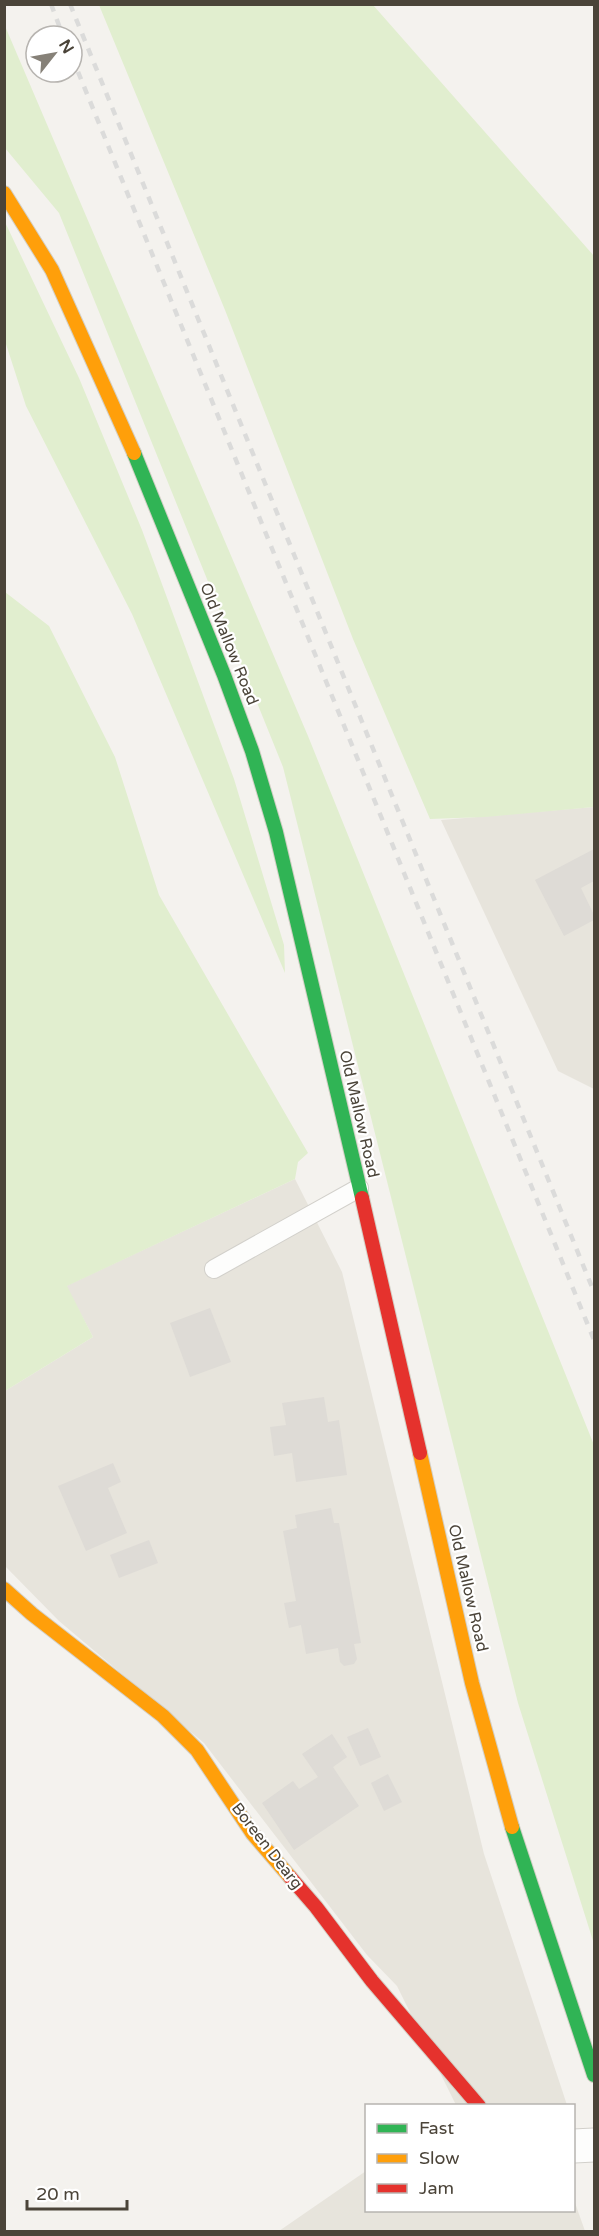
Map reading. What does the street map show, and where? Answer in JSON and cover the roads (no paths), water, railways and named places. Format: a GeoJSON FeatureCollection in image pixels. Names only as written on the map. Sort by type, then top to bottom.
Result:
{"type":"FeatureCollection","features":[{"type":"Feature","properties":{"kind":"street","name":"Old Mallow Road"},"geometry":{"type":"LineString","coordinates":[[4,193],[52,270],[134,454],[224,675],[252,751],[276,832],[472,1683],[504,1802],[594,2075]]}},
{"type":"Feature","properties":{"kind":"street","name":"Boreen Dearg"},"geometry":{"type":"LineString","coordinates":[[4,1589],[32,1614],[163,1716],[196,1750],[253,1834],[316,1907],[372,1982],[477,2104]]}},
{"type":"Feature","properties":{"kind":"street"},"geometry":{"type":"LineString","coordinates":[[575,2146],[594,2145]]}},
{"type":"Feature","properties":{"kind":"lane"},"geometry":{"type":"LineString","coordinates":[[214,1269],[359,1188]]}},
{"type":"Feature","properties":{"kind":"railway"},"geometry":{"type":"LineString","coordinates":[[51,4],[58,24]]}},
{"type":"Feature","properties":{"kind":"railway"},"geometry":{"type":"LineString","coordinates":[[70,4],[594,1292]]}},
{"type":"Feature","properties":{"kind":"railway"},"geometry":{"type":"LineString","coordinates":[[83,84],[594,1340]]}}]}
